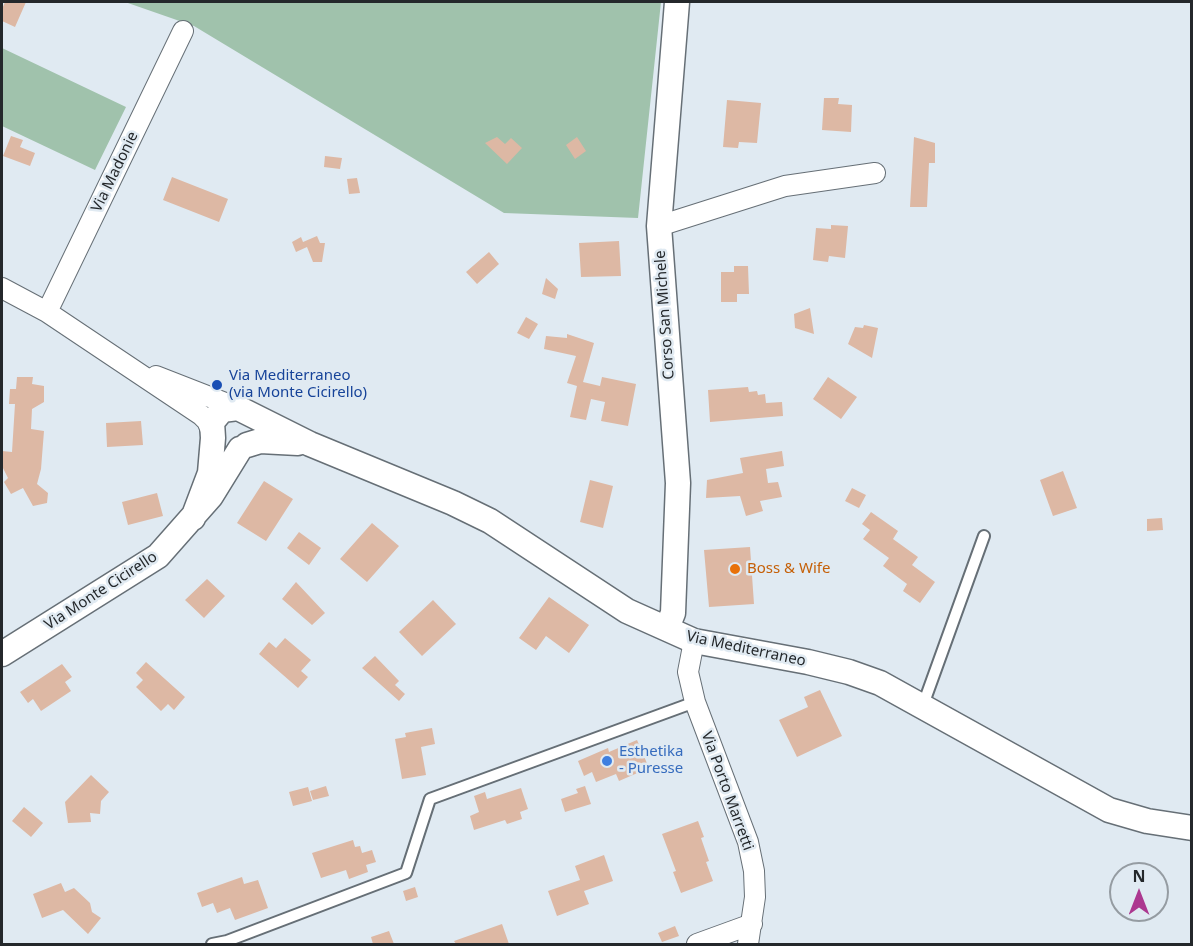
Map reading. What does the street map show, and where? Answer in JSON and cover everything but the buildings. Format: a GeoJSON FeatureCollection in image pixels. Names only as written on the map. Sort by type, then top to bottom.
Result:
{"type":"FeatureCollection","features":[{"type":"Feature","properties":{"kind":"street","name":"Corso San Michele"},"geometry":{"type":"LineString","coordinates":[[667,628],[673,613],[678,483],[658,226],[677,2]]}},
{"type":"Feature","properties":{"kind":"street","name":"Via Madonie"},"geometry":{"type":"LineString","coordinates":[[46,312],[183,31]]}},
{"type":"Feature","properties":{"kind":"street"},"geometry":{"type":"LineString","coordinates":[[658,226],[784,186],[875,173]]}},
{"type":"Feature","properties":{"kind":"street"},"geometry":{"type":"LineString","coordinates":[[2,288],[46,312],[201,415],[207,420],[212,434],[224,448],[232,450],[260,441],[310,444]]}},
{"type":"Feature","properties":{"kind":"street"},"geometry":{"type":"LineString","coordinates":[[129,366],[241,410],[310,444]]}},
{"type":"Feature","properties":{"kind":"street"},"geometry":{"type":"LineString","coordinates":[[193,518],[210,473],[212,422],[222,410],[241,410],[250,416],[254,424],[252,439],[243,447]]}},
{"type":"Feature","properties":{"kind":"street","name":"Via Mediterraneo"},"geometry":{"type":"LineString","coordinates":[[310,444],[453,503],[490,521],[627,611],[694,640],[808,662],[849,672],[880,683],[1109,810],[1147,821],[1191,828]]}},
{"type":"Feature","properties":{"kind":"street","name":"Via Monte Cicirello"},"geometry":{"type":"LineString","coordinates":[[2,654],[158,556],[212,496],[243,447]]}},
{"type":"Feature","properties":{"kind":"street","name":"Via Porto Marretti"},"geometry":{"type":"LineString","coordinates":[[694,640],[688,672],[695,702],[748,842],[754,871],[755,897],[748,945]]}},
{"type":"Feature","properties":{"kind":"street"},"geometry":{"type":"LineString","coordinates":[[697,945],[752,924]]}},
{"type":"Feature","properties":{"kind":"lane"},"geometry":{"type":"LineString","coordinates":[[923,705],[984,536]]}},
{"type":"Feature","properties":{"kind":"lane"},"geometry":{"type":"LineString","coordinates":[[212,945],[406,873],[430,799],[695,702]]}},
{"type":"Feature","properties":{"kind":"green space"},"geometry":{"type":"Polygon","coordinates":[[[125,2],[661,2],[638,218],[504,213],[194,26],[125,2]]]}},
{"type":"Feature","properties":{"kind":"green space"},"geometry":{"type":"Polygon","coordinates":[[[2,48],[126,107],[95,170],[2,126],[2,48]]]}},
{"type":"Feature","properties":{"kind":"place","name":"Via Mediterraneo (via Monte Cicirello)"},"geometry":{"type":"Point","coordinates":[217,385]}},
{"type":"Feature","properties":{"kind":"place","name":"Boss & Wife"},"geometry":{"type":"Point","coordinates":[735,569]}},
{"type":"Feature","properties":{"kind":"place","name":"Esthetika - Puresse"},"geometry":{"type":"Point","coordinates":[607,761]}}]}
